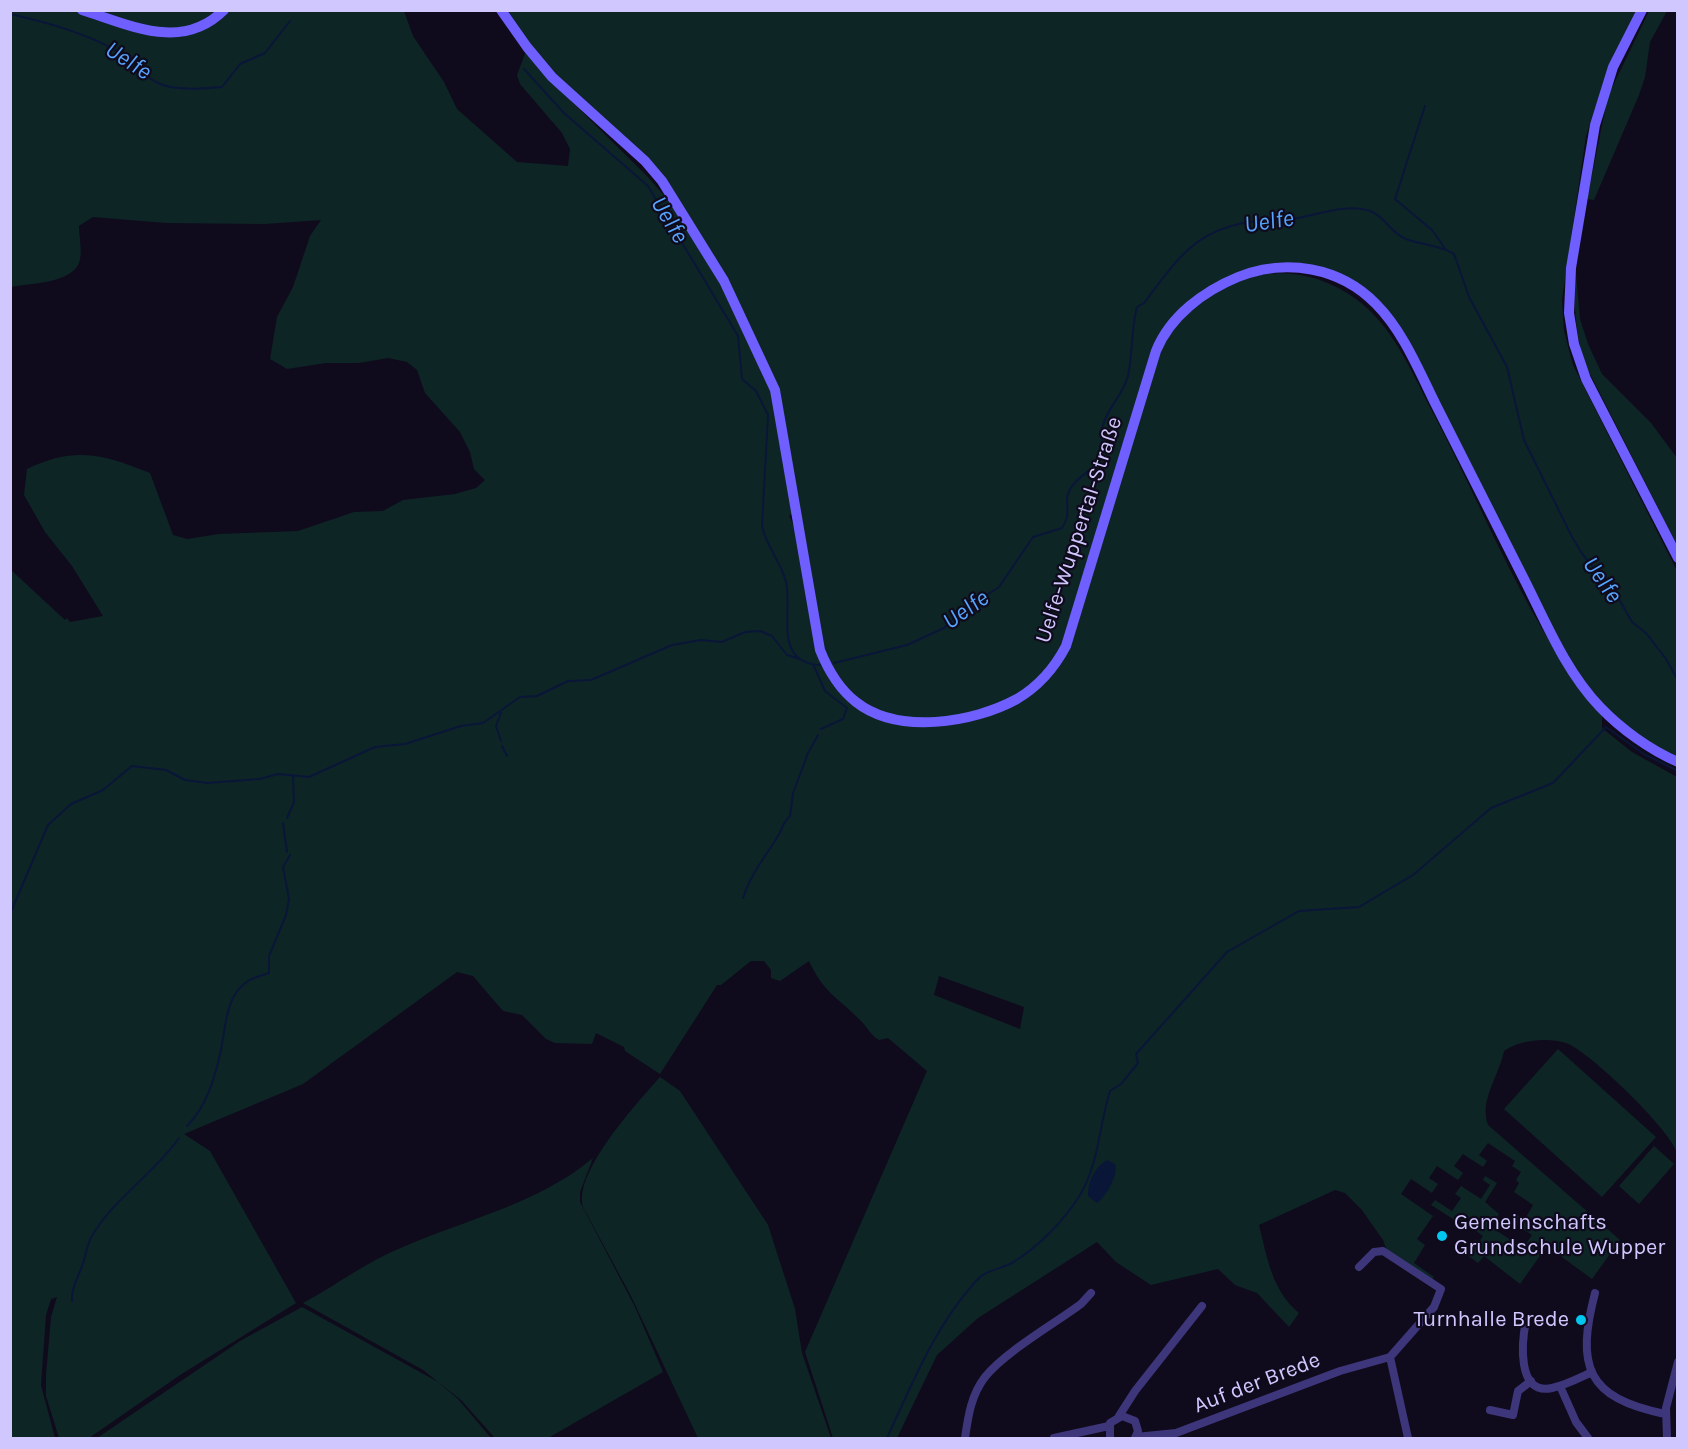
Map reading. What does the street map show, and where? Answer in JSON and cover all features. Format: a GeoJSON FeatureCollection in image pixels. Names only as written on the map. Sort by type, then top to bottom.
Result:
{"type":"FeatureCollection","features":[{"type":"Feature","properties":{"kind":"main road"},"geometry":{"type":"LineString","coordinates":[[82,10],[153,32],[172,34],[198,28],[224,10]]}},
{"type":"Feature","properties":{"kind":"main road","name":"Uelfe-Wuppertal-Straße"},"geometry":{"type":"LineString","coordinates":[[501,10],[526,47],[552,77],[645,161],[676,201],[724,281],[775,390],[820,650],[836,682],[856,702],[882,716],[897,719],[922,721],[958,718],[989,711],[1017,699],[1045,676],[1062,654],[1069,638],[1149,372],[1163,335],[1180,314],[1217,287],[1258,271],[1300,267],[1339,278],[1367,296],[1382,310],[1422,378],[1574,674],[1614,721],[1677,762]]}},
{"type":"Feature","properties":{"kind":"main road"},"geometry":{"type":"LineString","coordinates":[[1642,10],[1613,67],[1596,119],[1575,242],[1569,313],[1574,344],[1586,379],[1677,558]]}},
{"type":"Feature","properties":{"kind":"street"},"geometry":{"type":"LineString","coordinates":[[1359,1267],[1371,1254],[1381,1251],[1441,1287],[1441,1294],[1434,1307],[1390,1357],[1408,1438]]}},
{"type":"Feature","properties":{"kind":"street"},"geometry":{"type":"LineString","coordinates":[[965,1438],[971,1405],[985,1377],[1002,1361],[1081,1304],[1091,1293]]}},
{"type":"Feature","properties":{"kind":"street"},"geometry":{"type":"LineString","coordinates":[[1595,1293],[1585,1336],[1586,1354],[1592,1372],[1605,1389],[1620,1401],[1665,1414]]}},
{"type":"Feature","properties":{"kind":"street"},"geometry":{"type":"LineString","coordinates":[[1054,1438],[1108,1425],[1119,1416],[1135,1391],[1202,1306]]}},
{"type":"Feature","properties":{"kind":"street"},"geometry":{"type":"LineString","coordinates":[[1526,1321],[1522,1351],[1531,1381],[1546,1389],[1560,1386],[1592,1372]]}},
{"type":"Feature","properties":{"kind":"street","name":"Auf der Brede"},"geometry":{"type":"LineString","coordinates":[[1119,1416],[1129,1417],[1135,1421],[1136,1438],[1176,1433],[1340,1371],[1390,1357]]}},
{"type":"Feature","properties":{"kind":"street"},"geometry":{"type":"LineString","coordinates":[[1666,1438],[1665,1414],[1677,1362]]}},
{"type":"Feature","properties":{"kind":"street"},"geometry":{"type":"LineString","coordinates":[[1490,1410],[1513,1415],[1518,1391],[1531,1381]]}},
{"type":"Feature","properties":{"kind":"street"},"geometry":{"type":"LineString","coordinates":[[1560,1386],[1576,1422],[1588,1438]]}},
{"type":"Feature","properties":{"kind":"street"},"geometry":{"type":"LineString","coordinates":[[1108,1425],[1110,1438]]}},
{"type":"Feature","properties":{"kind":"green space"},"geometry":{"type":"Polygon","coordinates":[[[11,11],[76,11],[163,36],[180,36],[199,30],[228,11],[404,11],[413,36],[444,82],[457,109],[517,162],[568,166],[570,149],[562,133],[520,84],[517,75],[526,51],[563,93],[648,177],[690,226],[662,181],[645,161],[552,77],[501,11],[1637,11],[1609,65],[1586,136],[1562,300],[1564,331],[1573,365],[1677,571],[1677,762],[1646,745],[1617,723],[1588,694],[1577,679],[1550,632],[1410,352],[1386,315],[1361,291],[1346,282],[1329,274],[1293,267],[1256,271],[1225,283],[1190,306],[1162,338],[1156,351],[1066,646],[1052,667],[1033,686],[987,712],[961,719],[935,722],[908,722],[883,716],[841,689],[860,707],[883,719],[908,725],[936,727],[990,716],[1035,690],[1052,672],[1072,637],[1157,351],[1171,328],[1201,301],[1237,282],[1253,277],[1286,273],[1302,275],[1318,279],[1348,293],[1384,326],[1402,354],[1530,608],[1576,681],[1602,714],[1602,728],[1632,752],[1677,777],[1677,1153],[1660,1127],[1628,1092],[1577,1049],[1566,1043],[1551,1040],[1517,1044],[1504,1051],[1486,1106],[1488,1125],[1620,1240],[1592,1279],[1547,1246],[1520,1284],[1484,1256],[1478,1263],[1466,1254],[1475,1240],[1479,1242],[1483,1236],[1475,1230],[1477,1226],[1465,1218],[1461,1224],[1431,1205],[1435,1200],[1452,1211],[1461,1198],[1455,1194],[1461,1186],[1481,1199],[1490,1185],[1483,1180],[1485,1176],[1497,1183],[1485,1202],[1499,1214],[1491,1227],[1523,1248],[1532,1235],[1511,1221],[1516,1214],[1525,1219],[1533,1205],[1514,1192],[1519,1183],[1516,1180],[1521,1172],[1512,1166],[1515,1161],[1488,1143],[1479,1155],[1487,1161],[1483,1167],[1463,1154],[1454,1166],[1463,1173],[1458,1180],[1437,1166],[1429,1178],[1438,1184],[1432,1193],[1411,1179],[1401,1194],[1433,1216],[1417,1239],[1425,1245],[1414,1263],[1434,1277],[1432,1280],[1388,1253],[1383,1240],[1362,1210],[1345,1193],[1335,1190],[1259,1225],[1268,1261],[1277,1284],[1282,1294],[1299,1313],[1289,1327],[1257,1293],[1235,1285],[1218,1269],[1151,1285],[1116,1262],[1097,1242],[978,1318],[937,1355],[897,1438],[833,1438],[805,1352],[927,1071],[888,1038],[879,1040],[873,1036],[862,1022],[825,987],[809,961],[780,981],[771,978],[771,970],[764,961],[751,961],[721,985],[717,985],[660,1074],[625,1051],[624,1047],[596,1033],[592,1044],[555,1043],[546,1039],[522,1015],[503,1011],[473,976],[457,972],[303,1084],[184,1134],[210,1151],[296,1303],[180,1375],[89,1438],[59,1438],[46,1396],[51,1317],[57,1297],[51,1299],[46,1315],[41,1385],[55,1438],[11,1438],[11,570],[65,620],[67,618],[70,622],[103,616],[72,566],[45,532],[24,495],[27,469],[59,457],[88,455],[118,461],[150,473],[173,535],[187,539],[219,534],[298,531],[354,512],[383,511],[403,500],[455,494],[476,488],[485,480],[474,469],[470,452],[460,432],[425,393],[417,370],[407,362],[388,358],[359,363],[326,363],[287,369],[270,359],[277,317],[293,287],[310,236],[321,220],[265,224],[166,223],[93,217],[79,226],[80,259],[77,267],[70,273],[51,281],[11,287],[11,11]],[[692,229],[723,282],[772,390],[778,412],[794,514],[789,515],[795,529],[812,612],[775,390],[724,281],[692,229]],[[939,976],[934,995],[1020,1029],[1024,1007],[939,976]]]}},
{"type":"Feature","properties":{"kind":"green space"},"geometry":{"type":"Polygon","coordinates":[[[82,11],[224,11],[179,34],[82,11]]]}},
{"type":"Feature","properties":{"kind":"green space"},"geometry":{"type":"Polygon","coordinates":[[[1649,11],[1667,11],[1650,42],[1645,77],[1639,95],[1594,200],[1587,199],[1608,96],[1649,11]]]}},
{"type":"Feature","properties":{"kind":"green space"},"geometry":{"type":"Polygon","coordinates":[[[1575,264],[1580,319],[1588,344],[1602,374],[1651,423],[1677,458],[1677,545],[1583,360],[1575,312],[1575,264]]]}},
{"type":"Feature","properties":{"kind":"green space"},"geometry":{"type":"Polygon","coordinates":[[[1558,1049],[1656,1137],[1602,1197],[1504,1109],[1558,1049]]]}},
{"type":"Feature","properties":{"kind":"green space"},"geometry":{"type":"Polygon","coordinates":[[[660,1077],[680,1091],[768,1225],[795,1309],[802,1353],[831,1438],[698,1438],[631,1296],[583,1207],[583,1192],[597,1157],[623,1120],[660,1077]]]}},
{"type":"Feature","properties":{"kind":"green space"},"geometry":{"type":"Polygon","coordinates":[[[1654,1146],[1674,1164],[1639,1204],[1619,1186],[1654,1146]]]}},
{"type":"Feature","properties":{"kind":"green space"},"geometry":{"type":"Polygon","coordinates":[[[593,1158],[580,1192],[580,1202],[635,1307],[663,1372],[548,1438],[495,1438],[461,1400],[423,1370],[303,1303],[390,1253],[526,1199],[550,1187],[593,1158]]]}},
{"type":"Feature","properties":{"kind":"green space"},"geometry":{"type":"Polygon","coordinates":[[[302,1307],[438,1382],[458,1399],[491,1438],[97,1438],[240,1341],[302,1307]]]}},
{"type":"Feature","properties":{"kind":"water"},"geometry":{"type":"Polygon","coordinates":[[[1107,1160],[1115,1164],[1115,1173],[1108,1191],[1097,1203],[1088,1196],[1089,1186],[1095,1171],[1107,1160]]]}},
{"type":"Feature","properties":{"kind":"waterway","name":"Uelfe"},"geometry":{"type":"LineString","coordinates":[[10,14],[86,36],[127,57],[157,83],[185,89],[222,87],[240,64],[265,53],[290,21]]}},
{"type":"Feature","properties":{"kind":"waterway","name":"Uelfe"},"geometry":{"type":"LineString","coordinates":[[524,69],[564,113],[648,186],[738,336],[742,379],[756,391],[768,415],[762,526],[786,582],[790,646],[796,655],[806,662],[821,665]]}},
{"type":"Feature","properties":{"kind":"waterway"},"geometry":{"type":"LineString","coordinates":[[1425,106],[1395,199],[1432,230],[1446,250]]}},
{"type":"Feature","properties":{"kind":"waterway","name":"Uelfe"},"geometry":{"type":"LineString","coordinates":[[834,663],[907,645],[944,628],[962,611],[999,587],[1033,537],[1062,528],[1067,517],[1069,491],[1076,481],[1102,457],[1103,425],[1128,376],[1137,307],[1144,303],[1191,247],[1219,230],[1236,225],[1262,220],[1293,219],[1353,208],[1375,213],[1401,237],[1454,254],[1469,297],[1507,367],[1524,440],[1572,537],[1583,555],[1616,594],[1632,622],[1646,633],[1666,659],[1678,680]]}},
{"type":"Feature","properties":{"kind":"waterway"},"geometry":{"type":"LineString","coordinates":[[10,914],[48,825],[71,804],[103,790],[132,766],[166,770],[185,780],[207,783],[260,779],[278,774],[309,777],[375,747],[405,744],[461,726],[483,723],[520,697],[537,696],[568,681],[591,680],[672,645],[701,640],[722,642],[745,632],[760,631],[772,636],[787,655],[800,659]]}},
{"type":"Feature","properties":{"kind":"waterway"},"geometry":{"type":"LineString","coordinates":[[813,664],[825,691],[847,708],[843,719],[821,729]]}},
{"type":"Feature","properties":{"kind":"waterway"},"geometry":{"type":"LineString","coordinates":[[501,713],[496,726],[501,741]]}},
{"type":"Feature","properties":{"kind":"waterway"},"geometry":{"type":"LineString","coordinates":[[887,1438],[936,1336],[961,1298],[980,1277],[1022,1257],[1041,1241],[1066,1214],[1080,1195],[1091,1170],[1110,1091],[1121,1084],[1138,1063],[1136,1054],[1227,952],[1299,911],[1359,907],[1413,875],[1491,808],[1553,783],[1606,727],[1644,754],[1678,771]]}},
{"type":"Feature","properties":{"kind":"waterway"},"geometry":{"type":"LineString","coordinates":[[743,898],[754,874],[790,816],[793,793],[808,753],[818,735]]}},
{"type":"Feature","properties":{"kind":"waterway"},"geometry":{"type":"LineString","coordinates":[[502,746],[507,756]]}},
{"type":"Feature","properties":{"kind":"waterway"},"geometry":{"type":"LineString","coordinates":[[287,818],[294,802],[293,776]]}},
{"type":"Feature","properties":{"kind":"waterway"},"geometry":{"type":"LineString","coordinates":[[283,823],[287,852]]}},
{"type":"Feature","properties":{"kind":"waterway"},"geometry":{"type":"LineString","coordinates":[[187,1126],[200,1109],[213,1081],[228,1012],[235,995],[248,981],[269,973],[269,956],[286,915],[289,899],[283,867],[290,855]]}},
{"type":"Feature","properties":{"kind":"waterway"},"geometry":{"type":"LineString","coordinates":[[72,1301],[74,1287],[88,1244],[101,1222],[179,1138]]}},
{"type":"Feature","properties":{"kind":"place","name":"Gemeinschafts Grundschule Wupper"},"geometry":{"type":"Point","coordinates":[1442,1236]}},
{"type":"Feature","properties":{"kind":"place","name":"Turnhalle Brede"},"geometry":{"type":"Point","coordinates":[1581,1320]}}]}
